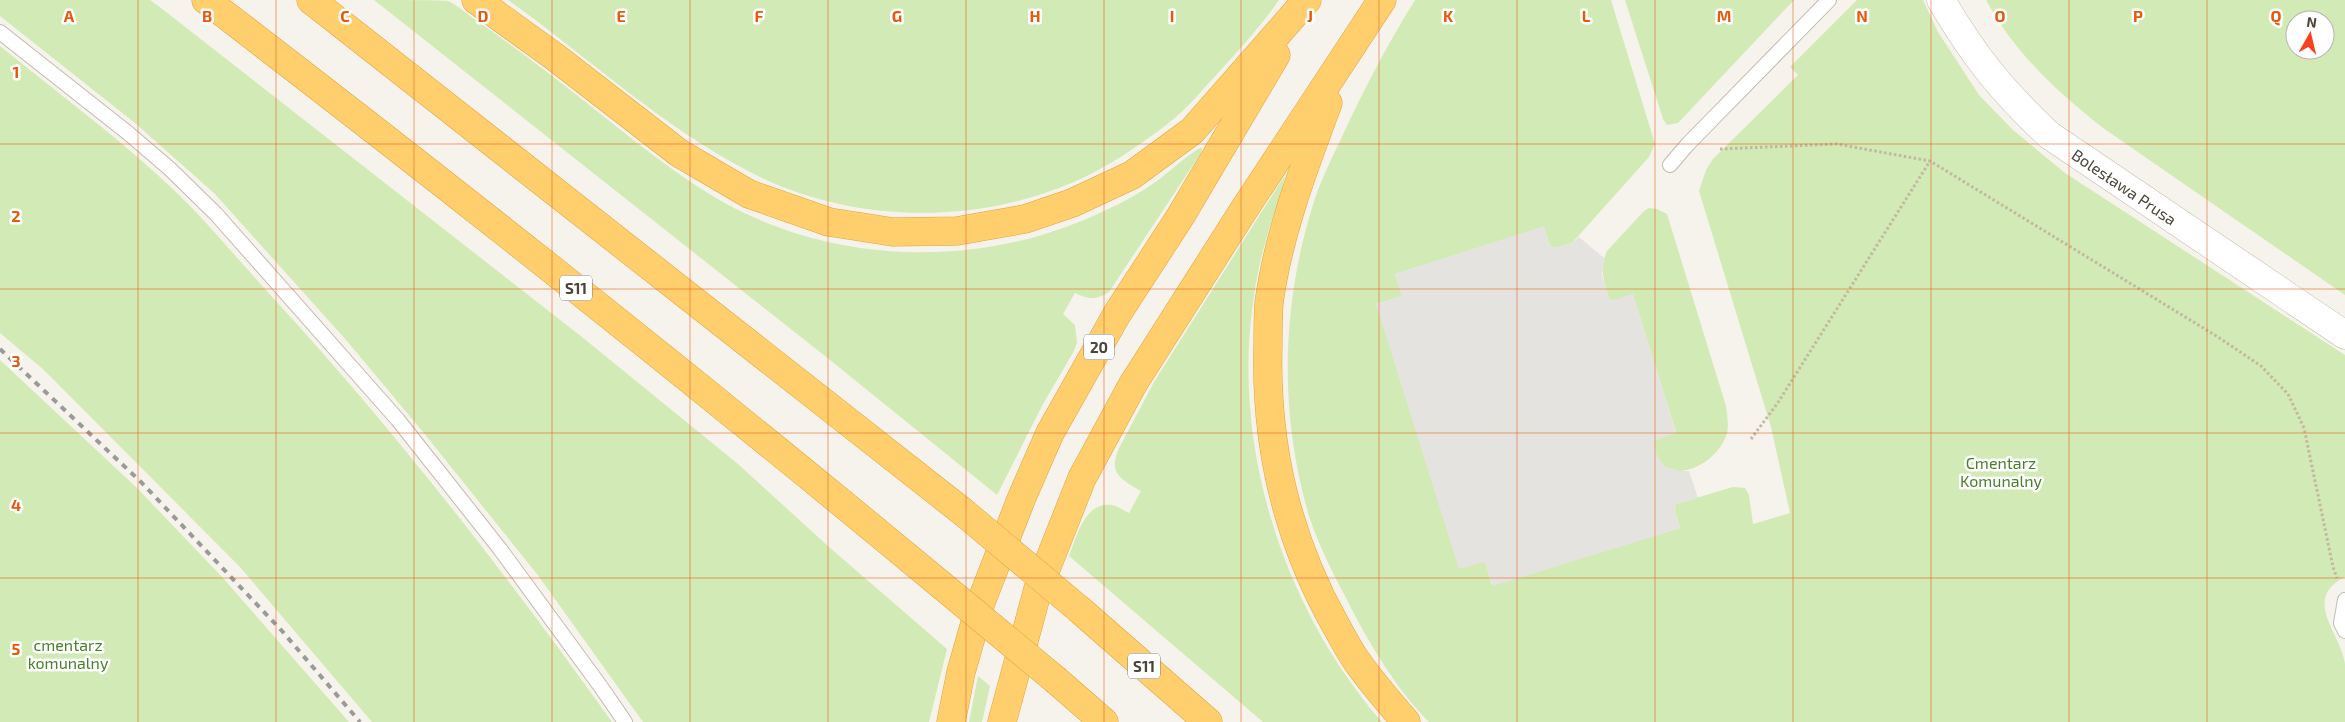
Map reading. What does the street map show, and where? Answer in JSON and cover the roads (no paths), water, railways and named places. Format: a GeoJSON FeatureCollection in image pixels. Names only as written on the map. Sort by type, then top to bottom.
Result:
{"type":"FeatureCollection","features":[{"type":"Feature","properties":{"kind":"highway","name":"S11"},"geometry":{"type":"LineString","coordinates":[[206,0],[367,123],[617,320],[940,584],[1104,722]]}},
{"type":"Feature","properties":{"kind":"highway","name":"S11"},"geometry":{"type":"LineString","coordinates":[[311,0],[963,512],[1080,610],[1208,722]]}},
{"type":"Feature","properties":{"kind":"highway"},"geometry":{"type":"LineString","coordinates":[[476,0],[555,57],[679,153],[749,194],[829,222],[893,232],[957,231],[1025,219],[1072,203],[1132,175],[1192,131],[1308,0]]}},
{"type":"Feature","properties":{"kind":"highway","name":"20"},"geometry":{"type":"LineString","coordinates":[[951,722],[961,672],[981,602],[1050,432],[1117,314],[1180,217],[1308,0]]}},
{"type":"Feature","properties":{"kind":"highway"},"geometry":{"type":"LineString","coordinates":[[1002,722],[1038,590],[1082,478],[1133,384],[1245,208],[1382,0]]}},
{"type":"Feature","properties":{"kind":"highway"},"geometry":{"type":"LineString","coordinates":[[1344,60],[1306,162],[1277,261],[1269,304],[1267,363],[1269,411],[1276,466],[1292,524],[1314,586],[1355,660],[1406,722]]}},
{"type":"Feature","properties":{"kind":"street","name":"Bolesława Prusa"},"geometry":{"type":"LineString","coordinates":[[1941,0],[1962,36],[1987,72],[2017,105],[2049,135],[2345,335]]}},
{"type":"Feature","properties":{"kind":"lane"},"geometry":{"type":"LineString","coordinates":[[1670,165],[1688,144],[1829,0]]}},
{"type":"Feature","properties":{"kind":"lane"},"geometry":{"type":"LineString","coordinates":[[0,32],[128,133],[170,169],[216,214],[398,420],[500,549],[625,722]]}},
{"type":"Feature","properties":{"kind":"lane"},"geometry":{"type":"LineString","coordinates":[[2345,600],[2341,623],[2345,631]]}},
{"type":"Feature","properties":{"kind":"railway"},"geometry":{"type":"LineString","coordinates":[[0,349],[142,483],[282,631],[360,722]]}},
{"type":"Feature","properties":{"kind":"park label","name":"Cmentarz Komunalny"},"geometry":{"type":"Point","coordinates":[2001,471]}},
{"type":"Feature","properties":{"kind":"park label","name":"cmentarz komunalny"},"geometry":{"type":"Point","coordinates":[68,653]}}]}
